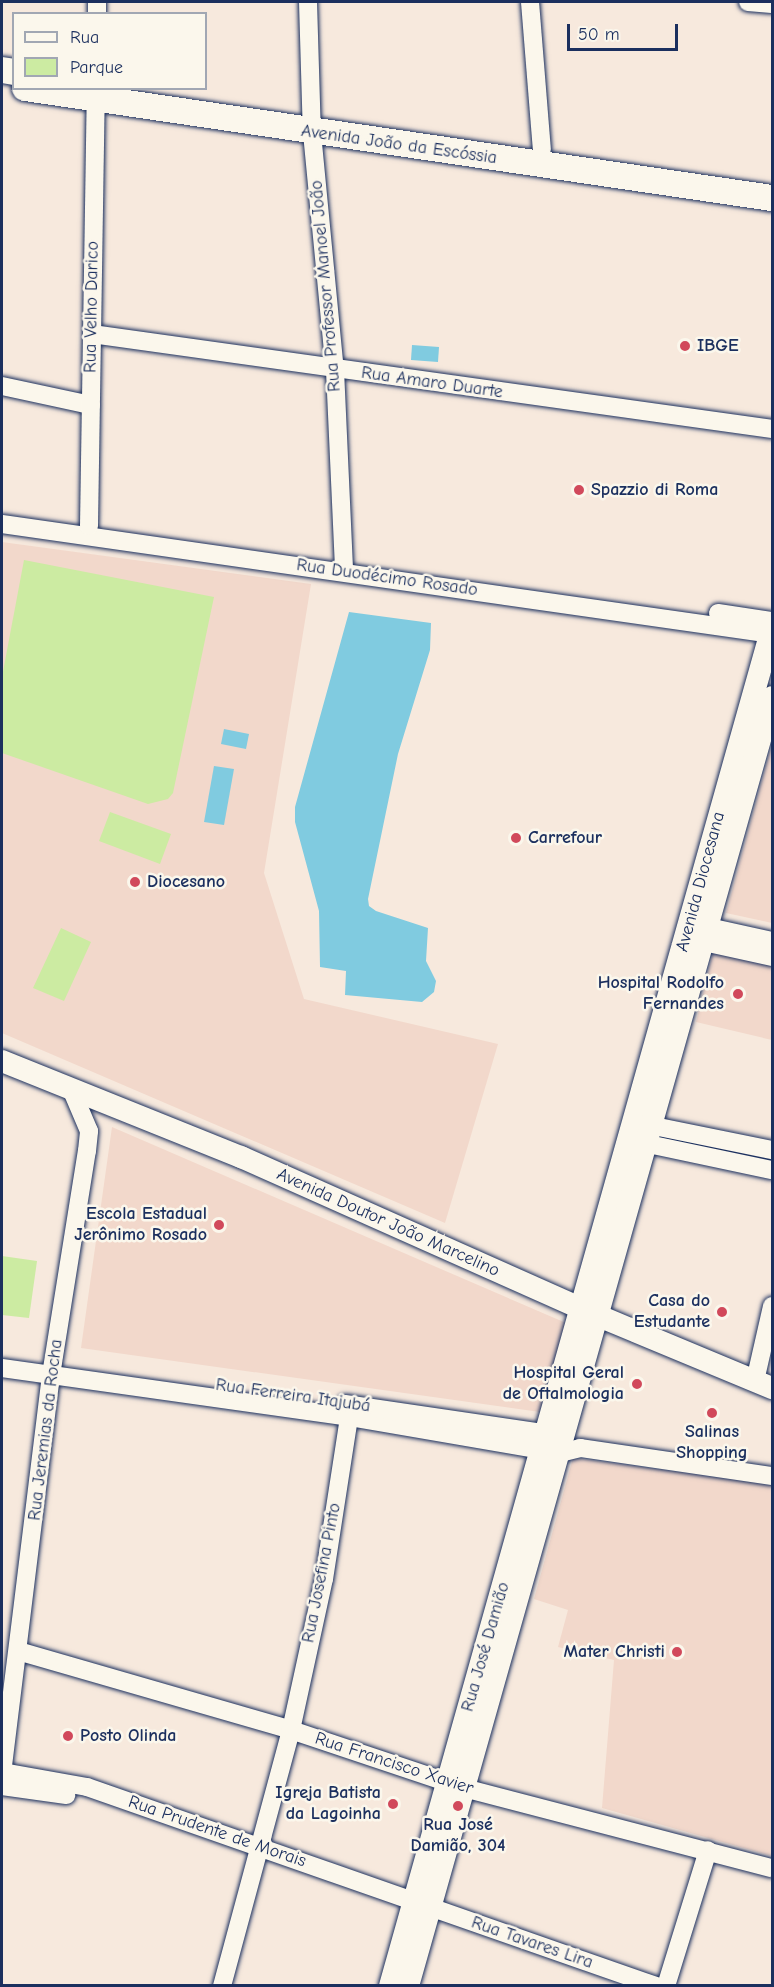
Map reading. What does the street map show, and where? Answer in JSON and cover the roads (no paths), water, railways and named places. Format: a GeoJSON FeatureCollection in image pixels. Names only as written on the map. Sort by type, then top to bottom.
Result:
{"type":"FeatureCollection","features":[{"type":"Feature","properties":{"kind":"main road","name":"Avenida João da Escóssia"},"geometry":{"type":"LineString","coordinates":[[49,90],[96,94],[312,125],[772,198]]}},
{"type":"Feature","properties":{"kind":"main road","name":"Avenida João da Escóssia"},"geometry":{"type":"LineString","coordinates":[[141,90],[312,125],[542,150],[772,180]]}},
{"type":"Feature","properties":{"kind":"street","name":"Rua Professor Manoel João"},"geometry":{"type":"LineString","coordinates":[[308,2],[312,125],[335,370],[344,566]]}},
{"type":"Feature","properties":{"kind":"street"},"geometry":{"type":"LineString","coordinates":[[530,2],[542,150]]}},
{"type":"Feature","properties":{"kind":"street"},"geometry":{"type":"LineString","coordinates":[[748,2],[772,4]]}},
{"type":"Feature","properties":{"kind":"street","name":"Rua Velho Darico"},"geometry":{"type":"LineString","coordinates":[[89,526],[96,94]]}},
{"type":"Feature","properties":{"kind":"street","name":"Rua Amaro Duarte"},"geometry":{"type":"LineString","coordinates":[[92,334],[335,370],[772,429]]}},
{"type":"Feature","properties":{"kind":"street"},"geometry":{"type":"LineString","coordinates":[[2,386],[91,405]]}},
{"type":"Feature","properties":{"kind":"street","name":"Rua Duodécimo Rosado"},"geometry":{"type":"LineString","coordinates":[[2,514],[772,629]]}},
{"type":"Feature","properties":{"kind":"street","name":"Rua Duodécimo Rosado"},"geometry":{"type":"LineString","coordinates":[[2,524],[344,566]]}},
{"type":"Feature","properties":{"kind":"street","name":"Avenida Diocesana"},"geometry":{"type":"LineString","coordinates":[[590,1312],[697,933],[772,629]]}},
{"type":"Feature","properties":{"kind":"street","name":"Avenida Diocesana"},"geometry":{"type":"LineString","coordinates":[[697,933],[772,697]]}},
{"type":"Feature","properties":{"kind":"street"},"geometry":{"type":"LineString","coordinates":[[697,933],[772,941]]}},
{"type":"Feature","properties":{"kind":"street"},"geometry":{"type":"LineString","coordinates":[[697,933],[772,957]]}},
{"type":"Feature","properties":{"kind":"street","name":"Avenida Doutor João Marcelino"},"geometry":{"type":"LineString","coordinates":[[2,1061],[241,1157],[590,1312],[764,1385]]}},
{"type":"Feature","properties":{"kind":"street","name":"Rua Jeremias da Rocha"},"geometry":{"type":"LineString","coordinates":[[2,1773],[52,1369],[89,1131],[72,1091]]}},
{"type":"Feature","properties":{"kind":"street"},"geometry":{"type":"LineString","coordinates":[[641,1133],[772,1150]]}},
{"type":"Feature","properties":{"kind":"street"},"geometry":{"type":"LineString","coordinates":[[641,1133],[772,1170]]}},
{"type":"Feature","properties":{"kind":"street"},"geometry":{"type":"LineString","coordinates":[[764,1385],[772,1306]]}},
{"type":"Feature","properties":{"kind":"street","name":"Rua José Damião"},"geometry":{"type":"LineString","coordinates":[[408,1986],[424,1908],[455,1785],[559,1444],[590,1312]]}},
{"type":"Feature","properties":{"kind":"street","name":"Rua Ferreira Itajubá"},"geometry":{"type":"LineString","coordinates":[[2,1357],[52,1369],[349,1417],[559,1444]]}},
{"type":"Feature","properties":{"kind":"street","name":"Rua Ferreira Itajubá"},"geometry":{"type":"LineString","coordinates":[[2,1368],[52,1369],[772,1476]]}},
{"type":"Feature","properties":{"kind":"street","name":"Rua Josefina Pinto"},"geometry":{"type":"LineString","coordinates":[[222,1986],[255,1851],[291,1730],[324,1579],[349,1417]]}},
{"type":"Feature","properties":{"kind":"street","name":"Rua Francisco Xavier"},"geometry":{"type":"LineString","coordinates":[[18,1651],[291,1730],[455,1785],[772,1868]]}},
{"type":"Feature","properties":{"kind":"street","name":"Rua Prudente de Morais"},"geometry":{"type":"LineString","coordinates":[[2,1773],[87,1787],[255,1851]]}},
{"type":"Feature","properties":{"kind":"street","name":"Rua Prudente de Morais"},"geometry":{"type":"LineString","coordinates":[[2,1786],[83,1799],[255,1851],[424,1908]]}},
{"type":"Feature","properties":{"kind":"street"},"geometry":{"type":"LineString","coordinates":[[666,1986],[708,1850]]}},
{"type":"Feature","properties":{"kind":"street","name":"Rua José Damião"},"geometry":{"type":"LineString","coordinates":[[390,1986],[424,1908]]}},
{"type":"Feature","properties":{"kind":"street","name":"Rua Tavares Lira"},"geometry":{"type":"LineString","coordinates":[[424,1908],[656,1986]]}},
{"type":"Feature","properties":{"kind":"water"},"geometry":{"type":"Polygon","coordinates":[[[412,345],[439,347],[438,362],[411,360],[412,345]]]}},
{"type":"Feature","properties":{"kind":"water"},"geometry":{"type":"Polygon","coordinates":[[[349,612],[431,623],[430,650],[398,754],[368,899],[369,906],[376,911],[428,928],[426,961],[436,981],[434,992],[422,1002],[345,995],[346,971],[320,967],[319,911],[295,822],[295,807],[349,612]]]}},
{"type":"Feature","properties":{"kind":"water"},"geometry":{"type":"Polygon","coordinates":[[[224,729],[249,734],[246,749],[221,744],[224,729]]]}},
{"type":"Feature","properties":{"kind":"water"},"geometry":{"type":"Polygon","coordinates":[[[214,766],[234,769],[224,825],[204,822],[214,766]]]}},
{"type":"Feature","properties":{"kind":"place","name":"IBGE"},"geometry":{"type":"Point","coordinates":[685,346]}},
{"type":"Feature","properties":{"kind":"place","name":"Spazzio di Roma"},"geometry":{"type":"Point","coordinates":[579,490]}},
{"type":"Feature","properties":{"kind":"place","name":"Carrefour"},"geometry":{"type":"Point","coordinates":[516,838]}},
{"type":"Feature","properties":{"kind":"place","name":"Diocesano"},"geometry":{"type":"Point","coordinates":[135,882]}},
{"type":"Feature","properties":{"kind":"place","name":"Hospital Rodolfo Fernandes"},"geometry":{"type":"Point","coordinates":[738,994]}},
{"type":"Feature","properties":{"kind":"place","name":"Escola Estadual Jerônimo Rosado"},"geometry":{"type":"Point","coordinates":[219,1225]}},
{"type":"Feature","properties":{"kind":"place","name":"Casa do Estudante"},"geometry":{"type":"Point","coordinates":[722,1312]}},
{"type":"Feature","properties":{"kind":"place","name":"Hospital Geral de Oftalmologia"},"geometry":{"type":"Point","coordinates":[637,1384]}},
{"type":"Feature","properties":{"kind":"place","name":"Salinas Shopping"},"geometry":{"type":"Point","coordinates":[712,1413]}},
{"type":"Feature","properties":{"kind":"place","name":"Mater Christi"},"geometry":{"type":"Point","coordinates":[677,1652]}},
{"type":"Feature","properties":{"kind":"place","name":"Posto Olinda"},"geometry":{"type":"Point","coordinates":[68,1736]}},
{"type":"Feature","properties":{"kind":"place","name":"Igreja Batista da Lagoinha"},"geometry":{"type":"Point","coordinates":[393,1804]}},
{"type":"Feature","properties":{"kind":"place","name":"Rua José Damião, 304"},"geometry":{"type":"Point","coordinates":[458,1806]}}]}
